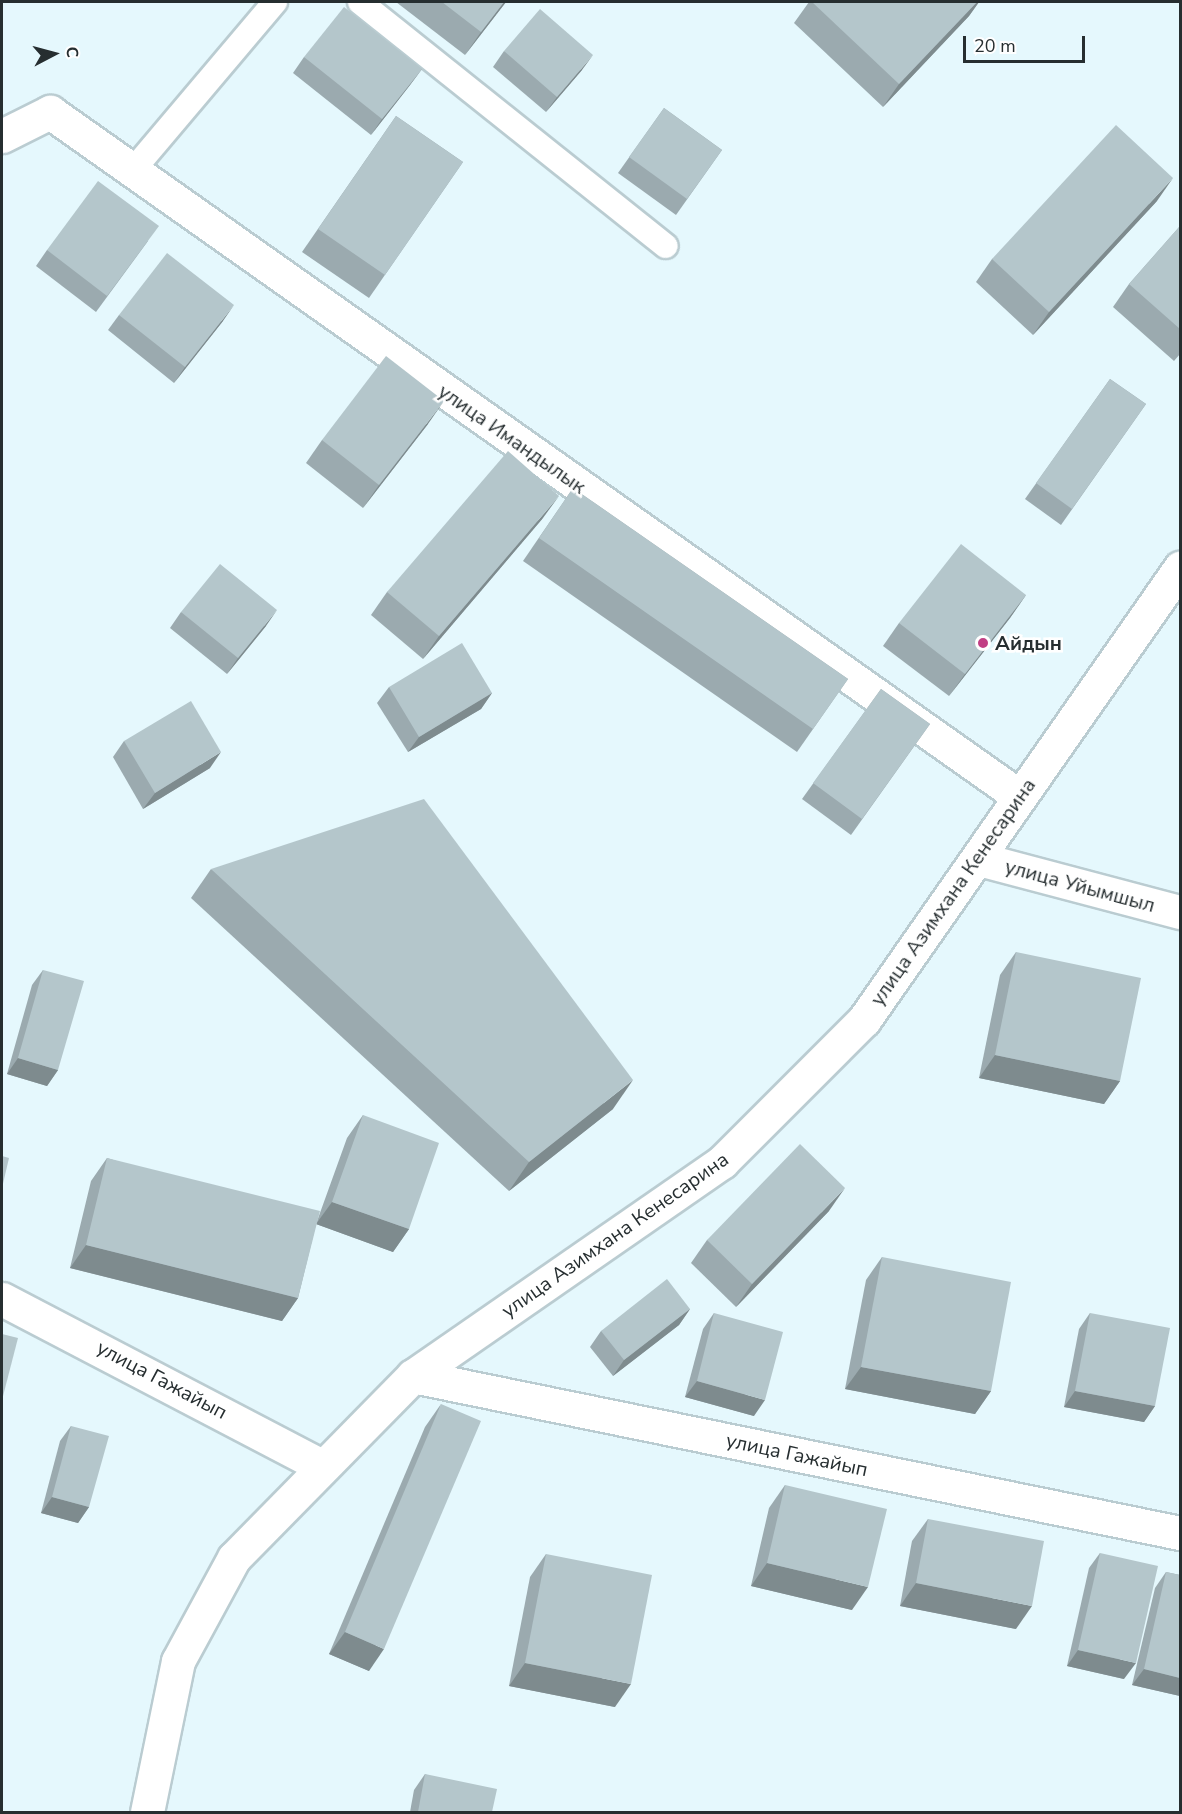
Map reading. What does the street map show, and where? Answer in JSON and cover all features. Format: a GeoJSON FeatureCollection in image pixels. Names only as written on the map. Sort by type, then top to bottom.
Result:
{"type":"FeatureCollection","features":[{"type":"Feature","properties":{"kind":"street","name":"улица Имандылык"},"geometry":{"type":"LineString","coordinates":[[2,136],[50,112],[1019,796]]}},
{"type":"Feature","properties":{"kind":"street","name":"улица Азимхана Кенесарина"},"geometry":{"type":"LineString","coordinates":[[147,1812],[178,1661],[234,1557],[320,1465],[413,1376],[722,1162],[864,1020],[979,859],[1019,796],[1180,568]]}},
{"type":"Feature","properties":{"kind":"street","name":"улица Уйымшыл"},"geometry":{"type":"LineString","coordinates":[[979,859],[1180,912]]}},
{"type":"Feature","properties":{"kind":"street","name":"улица Гажайып"},"geometry":{"type":"LineString","coordinates":[[2,1299],[320,1465]]}},
{"type":"Feature","properties":{"kind":"street","name":"улица Гажайып"},"geometry":{"type":"LineString","coordinates":[[413,1376],[1180,1533]]}},
{"type":"Feature","properties":{"kind":"lane"},"geometry":{"type":"LineString","coordinates":[[133,170],[275,2]]}},
{"type":"Feature","properties":{"kind":"lane"},"geometry":{"type":"LineString","coordinates":[[360,2],[666,246]]}},
{"type":"Feature","properties":{"kind":"building"},"geometry":{"type":"Polygon","coordinates":[[[442,2],[504,2],[481,32],[442,2]]]}},
{"type":"Feature","properties":{"kind":"building"},"geometry":{"type":"Polygon","coordinates":[[[812,2],[977,2],[899,84],[812,2]]]}},
{"type":"Feature","properties":{"kind":"building"},"geometry":{"type":"Polygon","coordinates":[[[344,7],[422,69],[382,119],[304,57],[344,7]]]}},
{"type":"Feature","properties":{"kind":"building"},"geometry":{"type":"Polygon","coordinates":[[[540,9],[593,55],[557,97],[504,51],[540,9]]]}},
{"type":"Feature","properties":{"kind":"building"},"geometry":{"type":"Polygon","coordinates":[[[664,108],[722,150],[687,199],[629,157],[664,108]]]}},
{"type":"Feature","properties":{"kind":"building"},"geometry":{"type":"Polygon","coordinates":[[[396,116],[463,162],[385,275],[318,229],[396,116]]]}},
{"type":"Feature","properties":{"kind":"building"},"geometry":{"type":"Polygon","coordinates":[[[1116,125],[1173,178],[1049,312],[992,259],[1116,125]]]}},
{"type":"Feature","properties":{"kind":"building"},"geometry":{"type":"Polygon","coordinates":[[[98,181],[159,226],[107,296],[47,250],[98,181]]]}},
{"type":"Feature","properties":{"kind":"building"},"geometry":{"type":"Polygon","coordinates":[[[1180,226],[1180,329],[1129,284],[1180,226]]]}},
{"type":"Feature","properties":{"kind":"building"},"geometry":{"type":"Polygon","coordinates":[[[167,253],[234,305],[185,367],[119,315],[167,253]]]}},
{"type":"Feature","properties":{"kind":"building"},"geometry":{"type":"Polygon","coordinates":[[[386,356],[444,401],[379,485],[322,440],[386,356]]]}},
{"type":"Feature","properties":{"kind":"building"},"geometry":{"type":"Polygon","coordinates":[[[1110,379],[1146,404],[1072,509],[1036,483],[1110,379]]]}},
{"type":"Feature","properties":{"kind":"building"},"geometry":{"type":"Polygon","coordinates":[[[508,451],[559,496],[439,636],[387,592],[508,451]]]}},
{"type":"Feature","properties":{"kind":"building"},"geometry":{"type":"Polygon","coordinates":[[[573,488],[848,679],[813,729],[539,538],[573,488]]]}},
{"type":"Feature","properties":{"kind":"building"},"geometry":{"type":"Polygon","coordinates":[[[961,544],[1026,595],[965,674],[899,623],[961,544]]]}},
{"type":"Feature","properties":{"kind":"building"},"geometry":{"type":"Polygon","coordinates":[[[220,564],[277,610],[238,658],[181,612],[220,564]]]}},
{"type":"Feature","properties":{"kind":"building"},"geometry":{"type":"Polygon","coordinates":[[[462,643],[492,693],[419,737],[389,687],[462,643]]]}},
{"type":"Feature","properties":{"kind":"building"},"geometry":{"type":"Polygon","coordinates":[[[881,689],[930,724],[862,819],[813,783],[881,689]]]}},
{"type":"Feature","properties":{"kind":"building"},"geometry":{"type":"Polygon","coordinates":[[[191,701],[221,752],[155,793],[124,741],[191,701]]]}},
{"type":"Feature","properties":{"kind":"building"},"geometry":{"type":"Polygon","coordinates":[[[424,799],[633,1080],[529,1162],[211,869],[424,799]]]}},
{"type":"Feature","properties":{"kind":"building"},"geometry":{"type":"Polygon","coordinates":[[[1016,952],[1141,978],[1120,1081],[995,1055],[1016,952]]]}},
{"type":"Feature","properties":{"kind":"building"},"geometry":{"type":"Polygon","coordinates":[[[43,970],[84,981],[58,1070],[18,1058],[43,970]]]}},
{"type":"Feature","properties":{"kind":"building"},"geometry":{"type":"Polygon","coordinates":[[[363,1115],[439,1143],[409,1229],[332,1202],[363,1115]]]}},
{"type":"Feature","properties":{"kind":"building"},"geometry":{"type":"Polygon","coordinates":[[[800,1144],[845,1188],[752,1284],[707,1240],[800,1144]]]}},
{"type":"Feature","properties":{"kind":"building"},"geometry":{"type":"Polygon","coordinates":[[[2,1156],[9,1158],[2,1188],[2,1156]]]}},
{"type":"Feature","properties":{"kind":"building"},"geometry":{"type":"Polygon","coordinates":[[[107,1158],[320,1211],[298,1298],[86,1245],[107,1158]]]}},
{"type":"Feature","properties":{"kind":"building"},"geometry":{"type":"Polygon","coordinates":[[[882,1257],[1011,1282],[991,1391],[861,1367],[882,1257]]]}},
{"type":"Feature","properties":{"kind":"building"},"geometry":{"type":"Polygon","coordinates":[[[667,1279],[690,1309],[624,1360],[601,1331],[667,1279]]]}},
{"type":"Feature","properties":{"kind":"building"},"geometry":{"type":"Polygon","coordinates":[[[714,1313],[783,1332],[765,1400],[697,1381],[714,1313]]]}},
{"type":"Feature","properties":{"kind":"building"},"geometry":{"type":"Polygon","coordinates":[[[1090,1313],[1170,1328],[1155,1406],[1075,1391],[1090,1313]]]}},
{"type":"Feature","properties":{"kind":"building"},"geometry":{"type":"Polygon","coordinates":[[[2,1334],[18,1338],[2,1400],[2,1334]]]}},
{"type":"Feature","properties":{"kind":"building"},"geometry":{"type":"Polygon","coordinates":[[[441,1404],[481,1421],[384,1649],[345,1632],[441,1404]]]}},
{"type":"Feature","properties":{"kind":"building"},"geometry":{"type":"Polygon","coordinates":[[[71,1426],[109,1436],[89,1507],[52,1497],[71,1426]]]}},
{"type":"Feature","properties":{"kind":"building"},"geometry":{"type":"Polygon","coordinates":[[[785,1485],[887,1509],[868,1587],[767,1563],[785,1485]]]}},
{"type":"Feature","properties":{"kind":"building"},"geometry":{"type":"Polygon","coordinates":[[[928,1519],[1044,1541],[1032,1606],[916,1583],[928,1519]]]}},
{"type":"Feature","properties":{"kind":"building"},"geometry":{"type":"Polygon","coordinates":[[[1100,1553],[1158,1566],[1136,1663],[1078,1650],[1100,1553]]]}},
{"type":"Feature","properties":{"kind":"building"},"geometry":{"type":"Polygon","coordinates":[[[546,1554],[652,1575],[631,1684],[525,1663],[546,1554]]]}},
{"type":"Feature","properties":{"kind":"building"},"geometry":{"type":"Polygon","coordinates":[[[1166,1572],[1180,1575],[1180,1678],[1144,1669],[1166,1572]]]}},
{"type":"Feature","properties":{"kind":"building"},"geometry":{"type":"Polygon","coordinates":[[[425,1774],[497,1789],[492,1812],[418,1812],[425,1774]]]}},
{"type":"Feature","properties":{"kind":"place","name":"Айдын"},"geometry":{"type":"Point","coordinates":[983,643]}}]}
